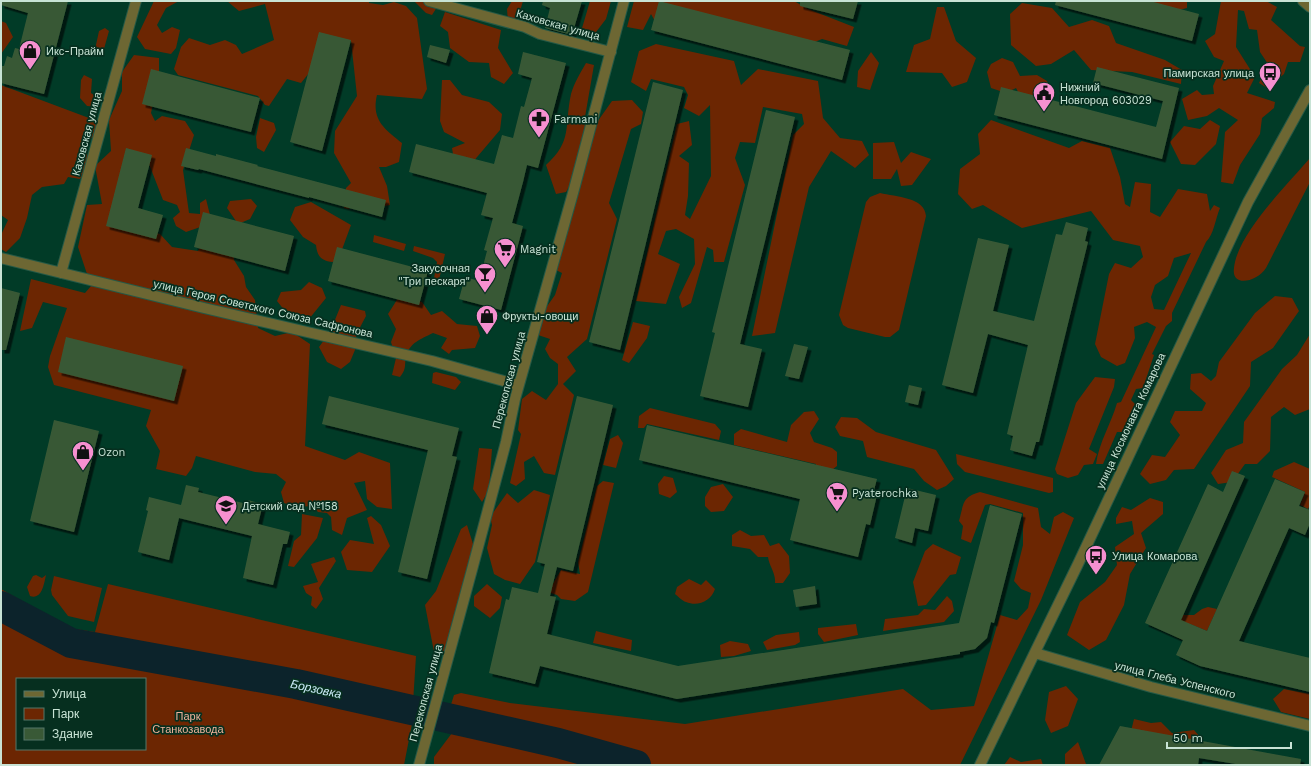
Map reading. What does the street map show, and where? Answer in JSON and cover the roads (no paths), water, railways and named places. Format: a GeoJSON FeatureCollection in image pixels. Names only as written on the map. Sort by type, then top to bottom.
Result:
{"type":"FeatureCollection","features":[{"type":"Feature","properties":{"kind":"street","name":"Каховская улица"},"geometry":{"type":"LineString","coordinates":[[61,273],[136,1]]}},
{"type":"Feature","properties":{"kind":"street","name":"Каховская улица"},"geometry":{"type":"LineString","coordinates":[[429,1],[525,27],[540,34],[611,52]]}},
{"type":"Feature","properties":{"kind":"street","name":"Перекопская улица"},"geometry":{"type":"LineString","coordinates":[[419,765],[439,685],[506,442],[518,385],[624,1]]}},
{"type":"Feature","properties":{"kind":"street"},"geometry":{"type":"LineString","coordinates":[[1303,1],[1310,7]]}},
{"type":"Feature","properties":{"kind":"street","name":"улица Космонавта Комарова"},"geometry":{"type":"LineString","coordinates":[[980,765],[1035,653],[1248,202],[1310,90]]}},
{"type":"Feature","properties":{"kind":"street","name":"улица Героя Советского Союза Сафронова"},"geometry":{"type":"LineString","coordinates":[[1,258],[204,308],[432,361],[518,385]]}},
{"type":"Feature","properties":{"kind":"street","name":"улица Глеба Успенского"},"geometry":{"type":"LineString","coordinates":[[1035,653],[1151,688],[1310,726]]}},
{"type":"Feature","properties":{"kind":"waterway","name":"Борзовка"},"geometry":{"type":"LineString","coordinates":[[1,606],[71,643],[296,684],[558,743],[636,765]]}},
{"type":"Feature","properties":{"kind":"place","name":"Икс-Прайм"},"geometry":{"type":"Point","coordinates":[30,70]}},
{"type":"Feature","properties":{"kind":"place","name":"Памирская улица"},"geometry":{"type":"Point","coordinates":[1270,92]}},
{"type":"Feature","properties":{"kind":"place","name":"Нижний Новгород 603029"},"geometry":{"type":"Point","coordinates":[1044,112]}},
{"type":"Feature","properties":{"kind":"place","name":"Farmani"},"geometry":{"type":"Point","coordinates":[539,138]}},
{"type":"Feature","properties":{"kind":"place","name":"Magnit"},"geometry":{"type":"Point","coordinates":[505,268]}},
{"type":"Feature","properties":{"kind":"place","name":"Закусочная \"Три пескаря\""},"geometry":{"type":"Point","coordinates":[485,294]}},
{"type":"Feature","properties":{"kind":"place","name":"Фрукты-овощи"},"geometry":{"type":"Point","coordinates":[487,336]}},
{"type":"Feature","properties":{"kind":"place","name":"Ozon"},"geometry":{"type":"Point","coordinates":[83,472]}},
{"type":"Feature","properties":{"kind":"place","name":"Pyaterochka"},"geometry":{"type":"Point","coordinates":[837,512]}},
{"type":"Feature","properties":{"kind":"place","name":"Детский сад №158"},"geometry":{"type":"Point","coordinates":[226,526]}},
{"type":"Feature","properties":{"kind":"place","name":"Улица Комарова"},"geometry":{"type":"Point","coordinates":[1096,576]}},
{"type":"Feature","properties":{"kind":"park label","name":"Парк Станкозавода"},"geometry":{"type":"Point","coordinates":[188,722]}}]}
